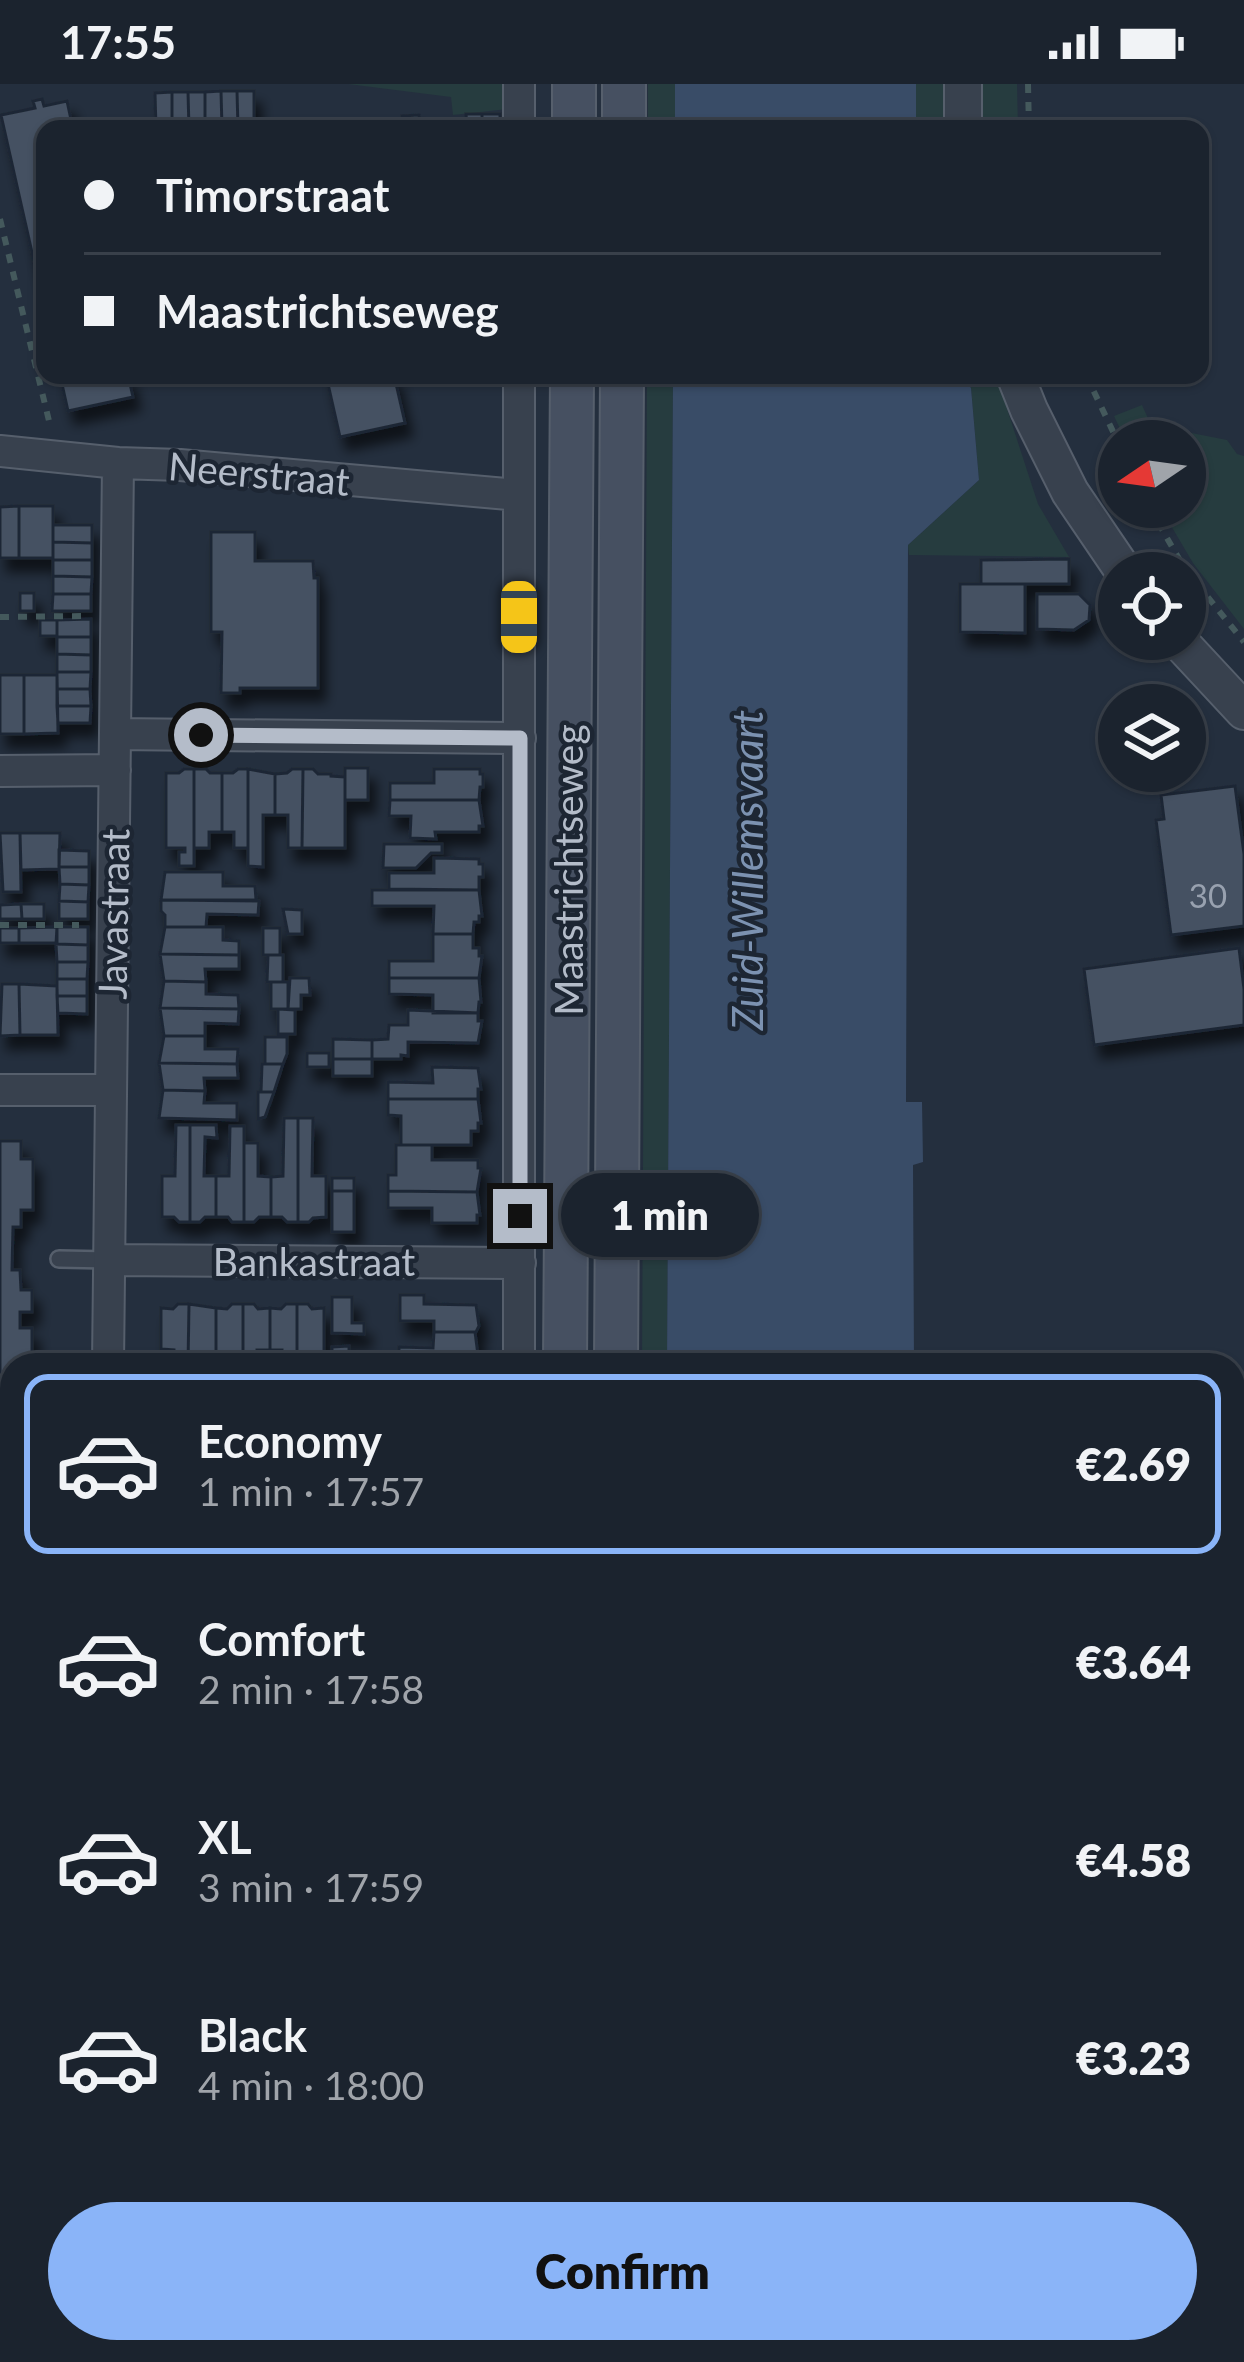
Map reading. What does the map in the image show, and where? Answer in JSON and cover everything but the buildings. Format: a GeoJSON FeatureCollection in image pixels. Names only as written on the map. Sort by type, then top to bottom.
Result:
{"type":"FeatureCollection","features":[{"type":"Feature","properties":{"kind":"main road"},"geometry":{"type":"LineString","coordinates":[[574,84],[574,120]]}},
{"type":"Feature","properties":{"kind":"main road"},"geometry":{"type":"LineString","coordinates":[[624,84],[624,120]]}},
{"type":"Feature","properties":{"kind":"main road","name":"Maastrichtseweg"},"geometry":{"type":"LineString","coordinates":[[565,1353],[572,384]]}},
{"type":"Feature","properties":{"kind":"main road","name":"Maastrichtseweg"},"geometry":{"type":"LineString","coordinates":[[616,1353],[622,384]]}},
{"type":"Feature","properties":{"kind":"street"},"geometry":{"type":"LineString","coordinates":[[519,84],[519,120]]}},
{"type":"Feature","properties":{"kind":"street"},"geometry":{"type":"LineString","coordinates":[[963,84],[963,120]]}},
{"type":"Feature","properties":{"kind":"street","name":"Maastrichtseweg"},"geometry":{"type":"LineString","coordinates":[[519,384],[519,1353]]}},
{"type":"Feature","properties":{"kind":"street"},"geometry":{"type":"LineString","coordinates":[[1019,384],[1070,492],[1111,552]]}},
{"type":"Feature","properties":{"kind":"street","name":"Neerstraat"},"geometry":{"type":"LineString","coordinates":[[0,451],[518,496]]}},
{"type":"Feature","properties":{"kind":"street","name":"Javastraat"},"geometry":{"type":"LineString","coordinates":[[108,1353],[118,463]]}},
{"type":"Feature","properties":{"kind":"street"},"geometry":{"type":"LineString","coordinates":[[1196,660],[1244,712]]}},
{"type":"Feature","properties":{"kind":"street"},"geometry":{"type":"LineString","coordinates":[[115,734],[520,738]]}},
{"type":"Feature","properties":{"kind":"street"},"geometry":{"type":"LineString","coordinates":[[0,771],[115,770]]}},
{"type":"Feature","properties":{"kind":"street"},"geometry":{"type":"LineString","coordinates":[[0,1090],[111,1090]]}},
{"type":"Feature","properties":{"kind":"street","name":"Bankastraat"},"geometry":{"type":"LineString","coordinates":[[109,1260],[520,1263]]}},
{"type":"Feature","properties":{"kind":"lane"},"geometry":{"type":"LineString","coordinates":[[59,1259],[109,1260]]}},
{"type":"Feature","properties":{"kind":"path"},"geometry":{"type":"LineString","coordinates":[[1028,84],[1030,120]]}},
{"type":"Feature","properties":{"kind":"path"},"geometry":{"type":"LineString","coordinates":[[0,219],[36,367]]}},
{"type":"Feature","properties":{"kind":"path"},"geometry":{"type":"LineString","coordinates":[[40,384],[58,457]]}},
{"type":"Feature","properties":{"kind":"path"},"geometry":{"type":"LineString","coordinates":[[1090,384],[1107,420]]}},
{"type":"Feature","properties":{"kind":"path"},"geometry":{"type":"LineString","coordinates":[[1162,528],[1185,569],[1244,642]]}},
{"type":"Feature","properties":{"kind":"path"},"geometry":{"type":"LineString","coordinates":[[0,617],[116,616]]}},
{"type":"Feature","properties":{"kind":"path"},"geometry":{"type":"LineString","coordinates":[[0,925],[113,924]]}},
{"type":"Feature","properties":{"kind":"green space"},"geometry":{"type":"Polygon","coordinates":[[[348,84],[508,84],[508,109],[453,115],[451,97],[348,84]]]}},
{"type":"Feature","properties":{"kind":"green space"},"geometry":{"type":"Polygon","coordinates":[[[648,84],[675,84],[675,120],[648,120],[648,84]]]}},
{"type":"Feature","properties":{"kind":"green space"},"geometry":{"type":"Polygon","coordinates":[[[916,84],[945,84],[945,120],[916,120],[916,84]]]}},
{"type":"Feature","properties":{"kind":"green space"},"geometry":{"type":"Polygon","coordinates":[[[981,84],[1017,84],[1018,120],[981,120],[981,84]]]}},
{"type":"Feature","properties":{"kind":"green space"},"geometry":{"type":"Polygon","coordinates":[[[647,384],[673,384],[667,1353],[642,1353],[647,384]]]}},
{"type":"Feature","properties":{"kind":"green space"},"geometry":{"type":"Polygon","coordinates":[[[968,384],[999,384],[1038,504],[1069,557],[909,555],[908,545],[979,480],[968,384]]]}},
{"type":"Feature","properties":{"kind":"green space"},"geometry":{"type":"Polygon","coordinates":[[[1142,405],[1149,420],[1116,420],[1114,416],[1142,405]]]}},
{"type":"Feature","properties":{"kind":"green space"},"geometry":{"type":"Polygon","coordinates":[[[1206,436],[1227,440],[1244,456],[1244,629],[1206,580],[1206,552],[1187,552],[1172,528],[1206,528],[1206,436]]]}},
{"type":"Feature","properties":{"kind":"water"},"geometry":{"type":"Polygon","coordinates":[[[675,84],[916,84],[916,120],[675,120],[675,84]]]}},
{"type":"Feature","properties":{"kind":"water","name":"Zuid-Willemsvaart"},"geometry":{"type":"Polygon","coordinates":[[[673,384],[968,384],[979,480],[908,545],[906,1102],[922,1102],[923,1162],[913,1165],[914,1353],[667,1353],[673,384]]]}},
{"type":"Feature","properties":{"kind":"route"},"geometry":{"type":"LineString","coordinates":[[201,735],[520,738],[520,1216]]}}]}
